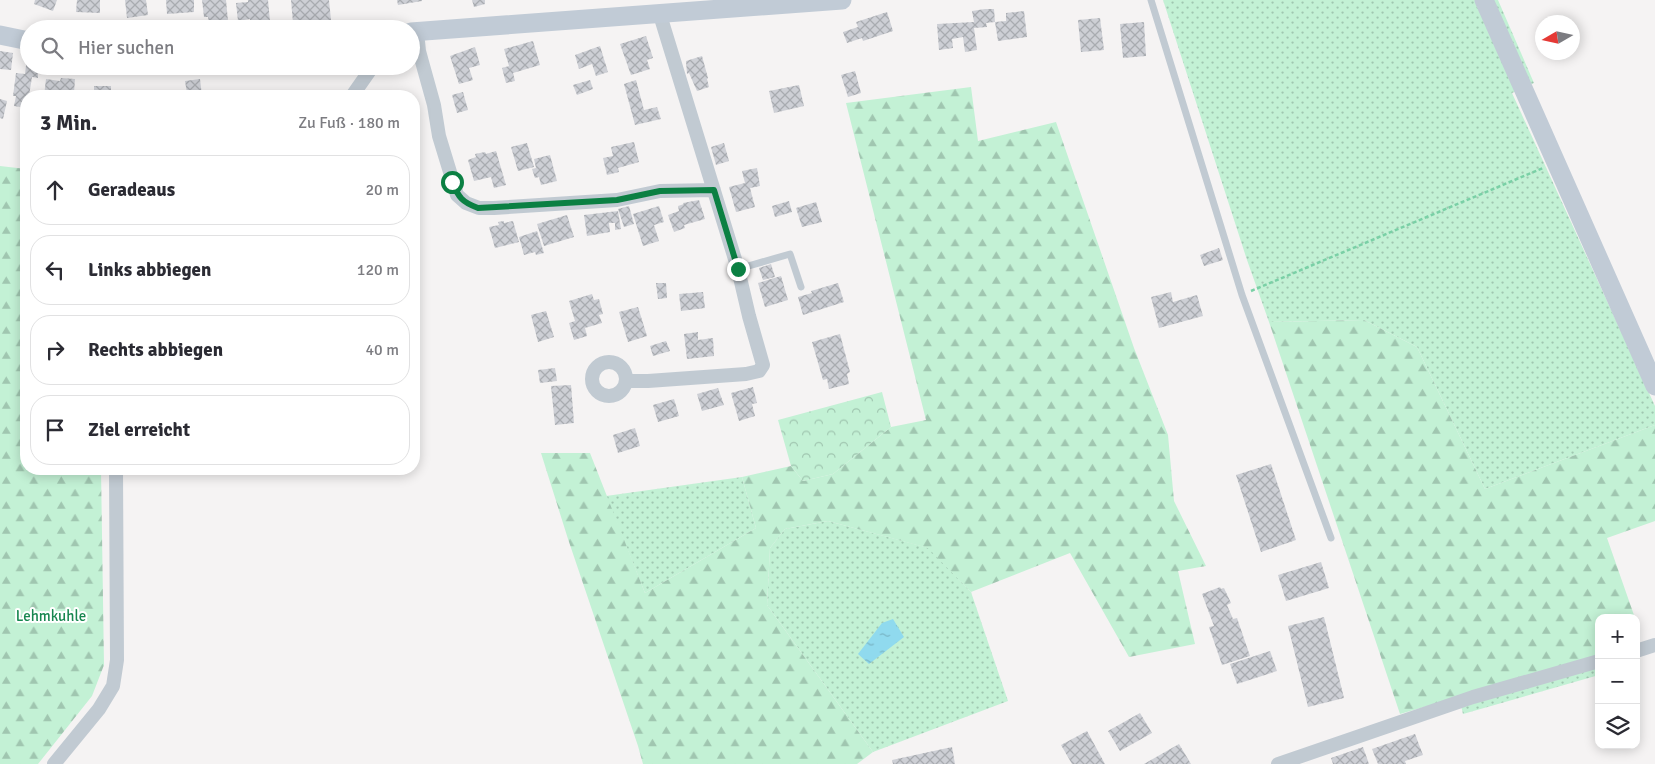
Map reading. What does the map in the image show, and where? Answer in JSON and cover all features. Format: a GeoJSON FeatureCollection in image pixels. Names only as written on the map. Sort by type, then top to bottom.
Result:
{"type":"FeatureCollection","features":[{"type":"Feature","properties":{"kind":"street"},"geometry":{"type":"LineString","coordinates":[[420,32],[842,0]]}},
{"type":"Feature","properties":{"kind":"street"},"geometry":{"type":"LineString","coordinates":[[1484,0],[1655,386]]}},
{"type":"Feature","properties":{"kind":"street"},"geometry":{"type":"LineString","coordinates":[[626,381],[746,374],[759,372],[762,369],[763,361],[749,316],[738,269],[660,14]]}},
{"type":"Feature","properties":{"kind":"street"},"geometry":{"type":"LineString","coordinates":[[0,35],[20,39]]}},
{"type":"Feature","properties":{"kind":"street"},"geometry":{"type":"LineString","coordinates":[[420,56],[434,105],[439,136],[457,195],[466,203],[478,208],[494,208],[617,200],[660,191],[714,190]]}},
{"type":"Feature","properties":{"kind":"street"},"geometry":{"type":"LineString","coordinates":[[356,90],[367,75]]}},
{"type":"Feature","properties":{"kind":"street"},"geometry":{"type":"LineString","coordinates":[[54,764],[98,710],[113,686],[117,660],[116,475]]}},
{"type":"Feature","properties":{"kind":"street"},"geometry":{"type":"LineString","coordinates":[[1640,650],[1655,646]]}},
{"type":"Feature","properties":{"kind":"street"},"geometry":{"type":"LineString","coordinates":[[1278,764],[1473,697],[1595,662]]}},
{"type":"Feature","properties":{"kind":"lane"},"geometry":{"type":"LineString","coordinates":[[1151,0],[1242,295],[1331,538]]}},
{"type":"Feature","properties":{"kind":"lane"},"geometry":{"type":"LineString","coordinates":[[738,269],[790,254],[801,287]]}},
{"type":"Feature","properties":{"kind":"path"},"geometry":{"type":"LineString","coordinates":[[1242,295],[1556,163]]}},
{"type":"Feature","properties":{"kind":"green space"},"geometry":{"type":"Polygon","coordinates":[[[1163,0],[1498,0],[1534,83],[1512,93],[1655,406],[1655,425],[1485,489],[1417,347],[1364,320],[1269,322],[1247,260],[1163,0]]]}},
{"type":"Feature","properties":{"kind":"green space"},"geometry":{"type":"Polygon","coordinates":[[[971,87],[978,141],[1056,122],[1134,348],[1168,435],[1174,501],[1206,566],[1178,571],[1195,644],[1129,657],[1070,553],[971,592],[928,548],[828,521],[785,529],[770,548],[767,605],[873,752],[857,764],[643,764],[541,453],[590,453],[645,593],[756,528],[742,477],[791,466],[803,481],[833,474],[891,427],[926,420],[846,103],[971,87]]]}},
{"type":"Feature","properties":{"kind":"green space","name":"Lehmkuhle"},"geometry":{"type":"Polygon","coordinates":[[[0,166],[20,168],[20,475],[101,475],[104,665],[92,696],[38,764],[0,764],[0,166]]]}},
{"type":"Feature","properties":{"kind":"green space"},"geometry":{"type":"Polygon","coordinates":[[[1364,320],[1417,347],[1485,489],[1655,425],[1655,521],[1607,538],[1634,614],[1595,614],[1595,657],[1400,714],[1269,322],[1364,320]]]}},
{"type":"Feature","properties":{"kind":"green space"},"geometry":{"type":"Polygon","coordinates":[[[882,392],[891,427],[833,474],[803,481],[791,466],[778,420],[882,392]]]}},
{"type":"Feature","properties":{"kind":"green space"},"geometry":{"type":"Polygon","coordinates":[[[742,477],[756,528],[645,593],[606,496],[742,477]]]}},
{"type":"Feature","properties":{"kind":"green space"},"geometry":{"type":"Polygon","coordinates":[[[828,521],[929,548],[971,592],[1008,701],[873,752],[767,605],[770,548],[785,529],[828,521]]]}},
{"type":"Feature","properties":{"kind":"green space"},"geometry":{"type":"Polygon","coordinates":[[[1595,657],[1595,676],[1463,714],[1459,697],[1595,657]]]}},
{"type":"Feature","properties":{"kind":"water"},"geometry":{"type":"Polygon","coordinates":[[[893,619],[904,637],[869,664],[858,654],[882,623],[893,619]]]}},
{"type":"Feature","properties":{"kind":"building"},"geometry":{"type":"Polygon","coordinates":[[[35,0],[57,0],[53,11],[34,4],[35,0]]]}},
{"type":"Feature","properties":{"kind":"building"},"geometry":{"type":"Polygon","coordinates":[[[77,0],[100,0],[100,13],[76,12],[77,0]]]}},
{"type":"Feature","properties":{"kind":"building"},"geometry":{"type":"Polygon","coordinates":[[[125,0],[146,0],[148,15],[127,18],[125,0]]]}},
{"type":"Feature","properties":{"kind":"building"},"geometry":{"type":"Polygon","coordinates":[[[166,0],[194,0],[194,12],[167,14],[166,0]]]}},
{"type":"Feature","properties":{"kind":"building"},"geometry":{"type":"Polygon","coordinates":[[[202,0],[226,0],[228,20],[208,20],[208,17],[204,17],[202,0]]]}},
{"type":"Feature","properties":{"kind":"building"},"geometry":{"type":"Polygon","coordinates":[[[248,0],[268,0],[270,20],[238,20],[236,3],[248,2],[248,0]]]}},
{"type":"Feature","properties":{"kind":"building"},"geometry":{"type":"Polygon","coordinates":[[[291,0],[329,0],[331,20],[293,20],[291,0]]]}},
{"type":"Feature","properties":{"kind":"building"},"geometry":{"type":"Polygon","coordinates":[[[397,0],[422,0],[422,1],[398,5],[397,0]]]}},
{"type":"Feature","properties":{"kind":"building"},"geometry":{"type":"Polygon","coordinates":[[[472,0],[485,0],[485,4],[474,7],[472,0]]]}},
{"type":"Feature","properties":{"kind":"building"},"geometry":{"type":"Polygon","coordinates":[[[994,9],[995,22],[986,23],[987,27],[974,28],[977,50],[965,52],[963,37],[952,39],[953,48],[939,50],[937,24],[974,22],[972,11],[994,9]]]}},
{"type":"Feature","properties":{"kind":"building"},"geometry":{"type":"Polygon","coordinates":[[[1024,11],[1027,37],[998,41],[995,22],[1006,21],[1006,13],[1024,11]]]}},
{"type":"Feature","properties":{"kind":"building"},"geometry":{"type":"Polygon","coordinates":[[[887,12],[893,31],[863,41],[862,38],[847,43],[843,32],[858,27],[856,22],[887,12]]]}},
{"type":"Feature","properties":{"kind":"building"},"geometry":{"type":"Polygon","coordinates":[[[1100,18],[1104,50],[1081,52],[1078,20],[1100,18]]]}},
{"type":"Feature","properties":{"kind":"building"},"geometry":{"type":"Polygon","coordinates":[[[1144,22],[1146,56],[1123,58],[1120,24],[1144,22]]]}},
{"type":"Feature","properties":{"kind":"building"},"geometry":{"type":"Polygon","coordinates":[[[646,36],[653,58],[647,60],[650,69],[631,75],[620,44],[646,36]]]}},
{"type":"Feature","properties":{"kind":"building"},"geometry":{"type":"Polygon","coordinates":[[[533,41],[540,65],[513,73],[515,81],[506,83],[502,68],[509,66],[504,49],[533,41]]]}},
{"type":"Feature","properties":{"kind":"building"},"geometry":{"type":"Polygon","coordinates":[[[600,46],[608,72],[596,76],[592,64],[579,69],[575,55],[600,46]]]}},
{"type":"Feature","properties":{"kind":"building"},"geometry":{"type":"Polygon","coordinates":[[[475,47],[480,65],[469,68],[473,80],[459,84],[450,56],[475,47]]]}},
{"type":"Feature","properties":{"kind":"building"},"geometry":{"type":"Polygon","coordinates":[[[0,51],[13,53],[11,70],[0,69],[0,51]]]}},
{"type":"Feature","properties":{"kind":"building"},"geometry":{"type":"Polygon","coordinates":[[[702,56],[709,87],[697,91],[689,73],[687,74],[686,61],[702,56]]]}},
{"type":"Feature","properties":{"kind":"building"},"geometry":{"type":"Polygon","coordinates":[[[855,71],[861,93],[848,97],[841,75],[855,71]]]}},
{"type":"Feature","properties":{"kind":"building"},"geometry":{"type":"Polygon","coordinates":[[[16,73],[20,75],[38,75],[38,78],[32,77],[30,90],[20,90],[20,107],[14,106],[16,96],[13,96],[16,73]]]}},
{"type":"Feature","properties":{"kind":"building"},"geometry":{"type":"Polygon","coordinates":[[[61,78],[75,79],[74,90],[45,90],[46,79],[60,81],[61,78]]]}},
{"type":"Feature","properties":{"kind":"building"},"geometry":{"type":"Polygon","coordinates":[[[200,79],[201,90],[186,90],[185,81],[200,79]]]}},
{"type":"Feature","properties":{"kind":"building"},"geometry":{"type":"Polygon","coordinates":[[[590,80],[593,89],[577,95],[573,85],[590,80]]]}},
{"type":"Feature","properties":{"kind":"building"},"geometry":{"type":"Polygon","coordinates":[[[636,80],[644,110],[657,107],[661,119],[635,125],[624,84],[636,80]]]}},
{"type":"Feature","properties":{"kind":"building"},"geometry":{"type":"Polygon","coordinates":[[[799,85],[804,106],[774,113],[769,91],[799,85]]]}},
{"type":"Feature","properties":{"kind":"building"},"geometry":{"type":"Polygon","coordinates":[[[94,86],[111,86],[111,90],[94,90],[94,86]]]}},
{"type":"Feature","properties":{"kind":"building"},"geometry":{"type":"Polygon","coordinates":[[[463,92],[468,110],[457,113],[452,95],[463,92]]]}},
{"type":"Feature","properties":{"kind":"building"},"geometry":{"type":"Polygon","coordinates":[[[0,99],[7,101],[3,119],[0,118],[0,99]]]}},
{"type":"Feature","properties":{"kind":"building"},"geometry":{"type":"Polygon","coordinates":[[[634,142],[639,162],[618,168],[619,172],[607,175],[603,158],[613,156],[611,147],[634,142]]]}},
{"type":"Feature","properties":{"kind":"building"},"geometry":{"type":"Polygon","coordinates":[[[527,143],[534,167],[518,171],[511,147],[527,143]]]}},
{"type":"Feature","properties":{"kind":"building"},"geometry":{"type":"Polygon","coordinates":[[[724,143],[729,161],[716,165],[711,147],[724,143]]]}},
{"type":"Feature","properties":{"kind":"building"},"geometry":{"type":"Polygon","coordinates":[[[496,151],[506,185],[494,188],[491,177],[474,181],[468,160],[476,157],[475,154],[485,152],[486,154],[496,151]]]}},
{"type":"Feature","properties":{"kind":"building"},"geometry":{"type":"Polygon","coordinates":[[[550,155],[557,181],[541,185],[539,177],[535,178],[532,169],[536,168],[534,159],[550,155]]]}},
{"type":"Feature","properties":{"kind":"building"},"geometry":{"type":"Polygon","coordinates":[[[757,168],[760,186],[750,188],[755,207],[736,212],[729,187],[745,183],[742,171],[757,168]]]}},
{"type":"Feature","properties":{"kind":"building"},"geometry":{"type":"Polygon","coordinates":[[[699,200],[705,219],[684,225],[685,228],[674,232],[668,215],[679,211],[678,206],[683,203],[699,200]]]}},
{"type":"Feature","properties":{"kind":"building"},"geometry":{"type":"Polygon","coordinates":[[[789,201],[792,212],[775,217],[772,206],[789,201]]]}},
{"type":"Feature","properties":{"kind":"building"},"geometry":{"type":"Polygon","coordinates":[[[816,202],[822,222],[802,227],[796,208],[816,202]]]}},
{"type":"Feature","properties":{"kind":"building"},"geometry":{"type":"Polygon","coordinates":[[[629,206],[634,224],[624,227],[618,209],[629,206]]]}},
{"type":"Feature","properties":{"kind":"building"},"geometry":{"type":"Polygon","coordinates":[[[659,206],[664,222],[654,225],[659,241],[643,246],[633,214],[659,206]]]}},
{"type":"Feature","properties":{"kind":"building"},"geometry":{"type":"Polygon","coordinates":[[[618,211],[621,229],[615,230],[615,223],[609,223],[610,232],[587,236],[584,215],[618,211]]]}},
{"type":"Feature","properties":{"kind":"building"},"geometry":{"type":"Polygon","coordinates":[[[567,215],[574,237],[544,246],[537,224],[567,215]]]}},
{"type":"Feature","properties":{"kind":"building"},"geometry":{"type":"Polygon","coordinates":[[[504,221],[504,223],[513,221],[519,242],[495,248],[489,227],[499,225],[498,222],[504,221]]]}},
{"type":"Feature","properties":{"kind":"building"},"geometry":{"type":"Polygon","coordinates":[[[537,231],[544,253],[536,255],[535,252],[524,255],[519,237],[537,231]]]}},
{"type":"Feature","properties":{"kind":"building"},"geometry":{"type":"Polygon","coordinates":[[[1219,248],[1223,260],[1204,266],[1200,255],[1219,248]]]}},
{"type":"Feature","properties":{"kind":"building"},"geometry":{"type":"Polygon","coordinates":[[[771,264],[775,277],[763,280],[759,268],[771,264]]]}},
{"type":"Feature","properties":{"kind":"building"},"geometry":{"type":"Polygon","coordinates":[[[781,276],[788,300],[765,307],[758,283],[781,276]]]}},
{"type":"Feature","properties":{"kind":"building"},"geometry":{"type":"Polygon","coordinates":[[[656,283],[666,283],[667,298],[658,299],[656,283]]]}},
{"type":"Feature","properties":{"kind":"building"},"geometry":{"type":"Polygon","coordinates":[[[838,283],[844,302],[803,315],[798,297],[838,283]]]}},
{"type":"Feature","properties":{"kind":"building"},"geometry":{"type":"Polygon","coordinates":[[[703,292],[705,308],[681,311],[679,294],[703,292]]]}},
{"type":"Feature","properties":{"kind":"building"},"geometry":{"type":"Polygon","coordinates":[[[1171,292],[1173,302],[1197,295],[1203,316],[1159,328],[1151,297],[1171,292]]]}},
{"type":"Feature","properties":{"kind":"building"},"geometry":{"type":"Polygon","coordinates":[[[592,294],[594,300],[599,299],[603,314],[599,315],[602,323],[585,328],[587,336],[574,340],[569,323],[575,321],[569,301],[592,294]]]}},
{"type":"Feature","properties":{"kind":"building"},"geometry":{"type":"Polygon","coordinates":[[[638,307],[647,336],[628,342],[619,312],[638,307]]]}},
{"type":"Feature","properties":{"kind":"building"},"geometry":{"type":"Polygon","coordinates":[[[546,311],[554,337],[538,342],[531,315],[546,311]]]}},
{"type":"Feature","properties":{"kind":"building"},"geometry":{"type":"Polygon","coordinates":[[[698,332],[698,340],[713,338],[714,356],[687,359],[684,334],[698,332]]]}},
{"type":"Feature","properties":{"kind":"building"},"geometry":{"type":"Polygon","coordinates":[[[840,334],[850,372],[847,374],[849,384],[829,389],[827,379],[823,380],[812,342],[840,334]]]}},
{"type":"Feature","properties":{"kind":"building"},"geometry":{"type":"Polygon","coordinates":[[[666,341],[670,351],[653,356],[650,346],[666,341]]]}},
{"type":"Feature","properties":{"kind":"building"},"geometry":{"type":"Polygon","coordinates":[[[555,368],[557,381],[540,383],[538,370],[555,368]]]}},
{"type":"Feature","properties":{"kind":"building"},"geometry":{"type":"Polygon","coordinates":[[[571,385],[574,423],[555,425],[551,386],[571,385]]]}},
{"type":"Feature","properties":{"kind":"building"},"geometry":{"type":"Polygon","coordinates":[[[753,387],[757,403],[752,404],[755,416],[739,421],[731,393],[753,387]]]}},
{"type":"Feature","properties":{"kind":"building"},"geometry":{"type":"Polygon","coordinates":[[[718,388],[724,405],[702,411],[697,394],[718,388]]]}},
{"type":"Feature","properties":{"kind":"building"},"geometry":{"type":"Polygon","coordinates":[[[674,399],[679,416],[658,422],[653,405],[674,399]]]}},
{"type":"Feature","properties":{"kind":"building"},"geometry":{"type":"Polygon","coordinates":[[[635,428],[640,446],[618,453],[613,435],[635,428]]]}},
{"type":"Feature","properties":{"kind":"building"},"geometry":{"type":"Polygon","coordinates":[[[1271,464],[1296,540],[1261,552],[1236,475],[1271,464]]]}},
{"type":"Feature","properties":{"kind":"building"},"geometry":{"type":"Polygon","coordinates":[[[1321,562],[1329,588],[1286,601],[1278,575],[1321,562]]]}},
{"type":"Feature","properties":{"kind":"building"},"geometry":{"type":"Polygon","coordinates":[[[1220,587],[1221,589],[1224,588],[1231,603],[1227,605],[1233,619],[1237,618],[1250,656],[1222,665],[1209,627],[1214,626],[1202,594],[1220,587]]]}},
{"type":"Feature","properties":{"kind":"building"},"geometry":{"type":"Polygon","coordinates":[[[1324,617],[1344,698],[1308,707],[1288,626],[1324,617]]]}},
{"type":"Feature","properties":{"kind":"building"},"geometry":{"type":"Polygon","coordinates":[[[1270,651],[1277,671],[1237,684],[1230,664],[1270,651]]]}},
{"type":"Feature","properties":{"kind":"building"},"geometry":{"type":"Polygon","coordinates":[[[1140,713],[1152,733],[1120,751],[1108,731],[1140,713]]]}},
{"type":"Feature","properties":{"kind":"building"},"geometry":{"type":"Polygon","coordinates":[[[1087,731],[1105,764],[1072,764],[1061,745],[1087,731]]]}},
{"type":"Feature","properties":{"kind":"building"},"geometry":{"type":"Polygon","coordinates":[[[1415,734],[1423,755],[1405,761],[1406,764],[1378,764],[1372,749],[1415,734]]]}},
{"type":"Feature","properties":{"kind":"building"},"geometry":{"type":"Polygon","coordinates":[[[1179,744],[1191,764],[1144,764],[1179,744]]]}},
{"type":"Feature","properties":{"kind":"building"},"geometry":{"type":"Polygon","coordinates":[[[952,747],[955,764],[893,764],[892,760],[952,747]]]}},
{"type":"Feature","properties":{"kind":"building"},"geometry":{"type":"Polygon","coordinates":[[[1363,747],[1369,764],[1333,764],[1331,758],[1363,747]]]}},
{"type":"Feature","properties":{"kind":"route"},"geometry":{"type":"LineString","coordinates":[[452,182],[457,195],[466,203],[478,208],[617,200],[660,191],[714,190],[738,269]]}}]}
